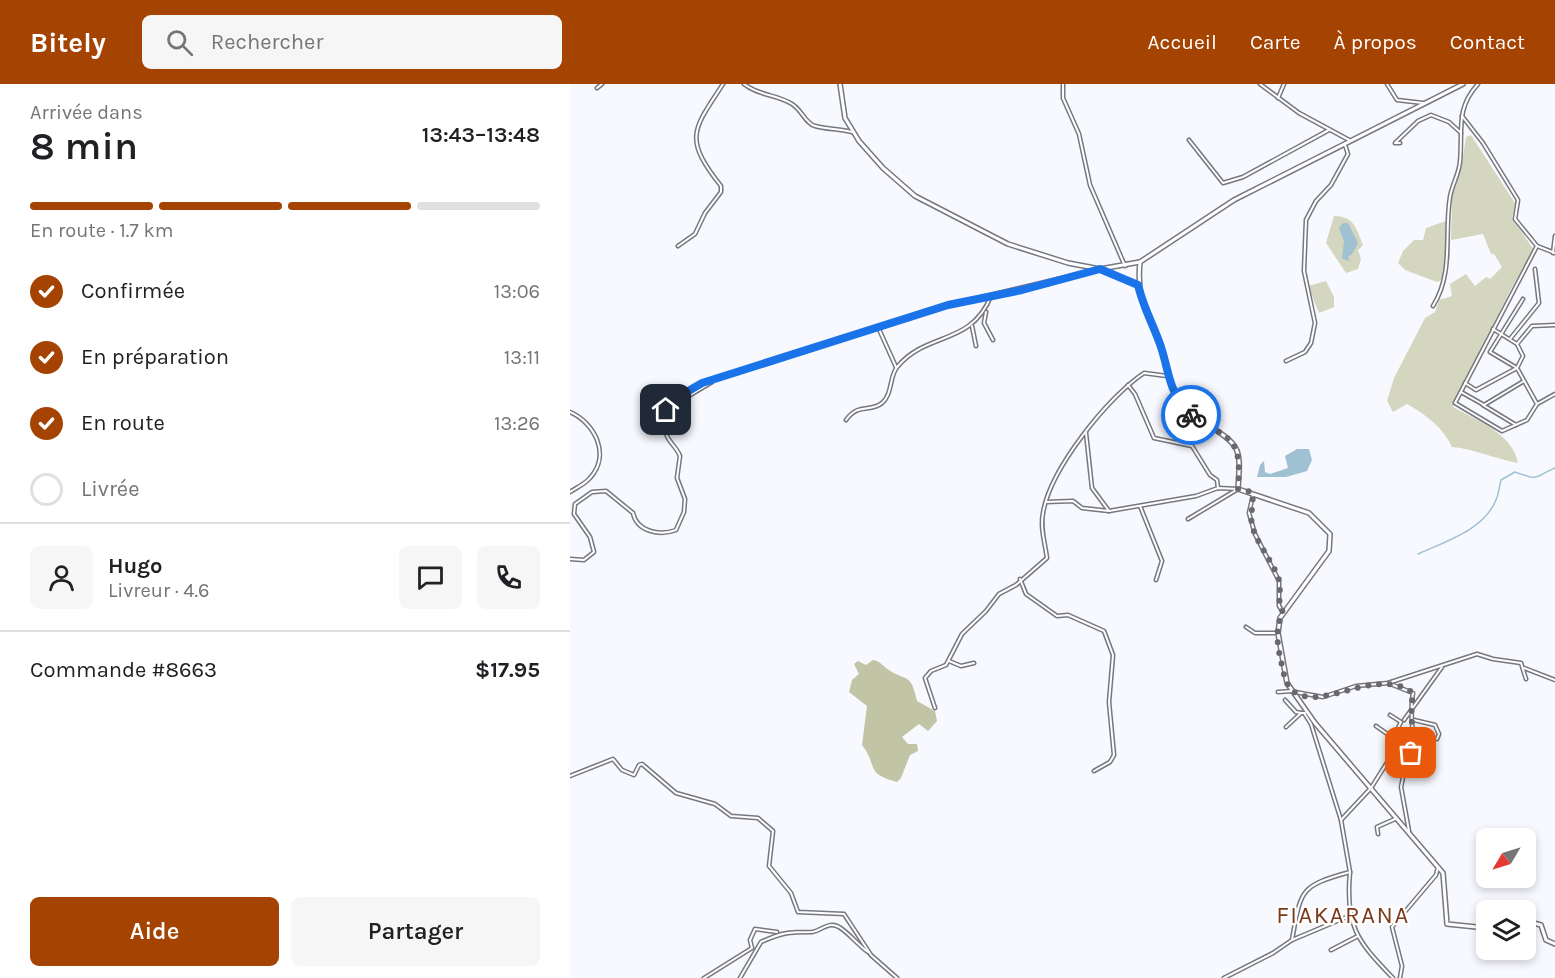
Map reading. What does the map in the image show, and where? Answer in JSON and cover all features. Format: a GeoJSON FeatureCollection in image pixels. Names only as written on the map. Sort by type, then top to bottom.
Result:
{"type":"FeatureCollection","features":[{"type":"Feature","properties":{"kind":"street"},"geometry":{"type":"LineString","coordinates":[[597,88],[602,84]]}},
{"type":"Feature","properties":{"kind":"street"},"geometry":{"type":"LineString","coordinates":[[678,246],[695,234],[705,213],[721,192],[721,186],[696,143],[696,136],[702,112],[723,84]]}},
{"type":"Feature","properties":{"kind":"street"},"geometry":{"type":"LineString","coordinates":[[744,84],[753,91],[787,101],[801,109],[811,124],[817,127],[827,126],[852,132]]}},
{"type":"Feature","properties":{"kind":"street"},"geometry":{"type":"LineString","coordinates":[[840,84],[845,118],[852,132],[878,162],[923,202],[1008,244],[1068,263],[1100,269],[1138,285]]}},
{"type":"Feature","properties":{"kind":"street"},"geometry":{"type":"LineString","coordinates":[[1063,84],[1063,98],[1079,134],[1090,185],[1125,266]]}},
{"type":"Feature","properties":{"kind":"street"},"geometry":{"type":"LineString","coordinates":[[1260,84],[1278,98],[1352,142]]}},
{"type":"Feature","properties":{"kind":"street"},"geometry":{"type":"LineString","coordinates":[[1278,98],[1284,84]]}},
{"type":"Feature","properties":{"kind":"street"},"geometry":{"type":"LineString","coordinates":[[1387,84],[1397,100],[1424,104]]}},
{"type":"Feature","properties":{"kind":"street"},"geometry":{"type":"LineString","coordinates":[[570,559],[584,560],[594,552],[595,547],[572,509],[592,492],[606,491],[633,513],[634,518],[646,530],[666,534],[676,530],[684,512],[685,499],[677,478],[680,456],[668,438],[666,410],[668,403],[702,383],[948,305],[1100,269],[1140,262],[1234,200],[1463,84]]}},
{"type":"Feature","properties":{"kind":"street"},"geometry":{"type":"LineString","coordinates":[[1433,306],[1445,274],[1450,240],[1450,196],[1460,165],[1462,116],[1467,99],[1478,84]]}},
{"type":"Feature","properties":{"kind":"street"},"geometry":{"type":"LineString","coordinates":[[1400,143],[1395,142],[1410,127],[1431,115],[1449,122],[1461,133]]}},
{"type":"Feature","properties":{"kind":"street"},"geometry":{"type":"LineString","coordinates":[[1462,116],[1483,143],[1518,200],[1515,219],[1537,246],[1554,253],[1555,236]]}},
{"type":"Feature","properties":{"kind":"street"},"geometry":{"type":"LineString","coordinates":[[1189,140],[1223,183],[1243,177],[1329,130]]}},
{"type":"Feature","properties":{"kind":"street"},"geometry":{"type":"LineString","coordinates":[[1286,361],[1305,352],[1311,344],[1316,323],[1304,271],[1306,220],[1316,201],[1336,177],[1342,161],[1348,154],[1346,145]]}},
{"type":"Feature","properties":{"kind":"street"},"geometry":{"type":"LineString","coordinates":[[1537,246],[1455,403],[1502,431],[1531,415],[1532,409],[1537,404],[1555,394]]}},
{"type":"Feature","properties":{"kind":"street"},"geometry":{"type":"LineString","coordinates":[[1140,262],[1138,285],[1148,321],[1161,348],[1167,376],[1184,408],[1231,440],[1238,449],[1238,489]]}},
{"type":"Feature","properties":{"kind":"street"},"geometry":{"type":"LineString","coordinates":[[1510,339],[1539,303],[1535,269]]}},
{"type":"Feature","properties":{"kind":"street"},"geometry":{"type":"LineString","coordinates":[[991,296],[984,323],[993,340]]}},
{"type":"Feature","properties":{"kind":"street"},"geometry":{"type":"LineString","coordinates":[[1523,299],[1490,352],[1517,368],[1537,404]]}},
{"type":"Feature","properties":{"kind":"street"},"geometry":{"type":"LineString","coordinates":[[846,420],[857,409],[879,405],[885,400],[896,367],[936,341],[972,326],[986,309]]}},
{"type":"Feature","properties":{"kind":"street"},"geometry":{"type":"LineString","coordinates":[[1517,344],[1532,326],[1555,325]]}},
{"type":"Feature","properties":{"kind":"street"},"geometry":{"type":"LineString","coordinates":[[972,326],[976,346]]}},
{"type":"Feature","properties":{"kind":"street"},"geometry":{"type":"LineString","coordinates":[[878,327],[896,367]]}},
{"type":"Feature","properties":{"kind":"street"},"geometry":{"type":"LineString","coordinates":[[1466,383],[1476,390],[1517,368],[1522,356],[1517,344],[1494,329]]}},
{"type":"Feature","properties":{"kind":"street"},"geometry":{"type":"LineString","coordinates":[[935,708],[925,678],[931,671],[944,668],[962,633],[986,611],[999,594],[1043,564],[1047,558],[1042,529],[1046,502],[1071,452],[1103,409],[1127,385],[1144,373],[1167,376]]}},
{"type":"Feature","properties":{"kind":"street"},"geometry":{"type":"LineString","coordinates":[[666,410],[676,416],[687,397],[717,379]]}},
{"type":"Feature","properties":{"kind":"street"},"geometry":{"type":"LineString","coordinates":[[1483,405],[1524,381]]}},
{"type":"Feature","properties":{"kind":"street"},"geometry":{"type":"LineString","coordinates":[[1127,385],[1135,394],[1154,438],[1173,444],[1192,446],[1210,475],[1217,480],[1218,488]]}},
{"type":"Feature","properties":{"kind":"street"},"geometry":{"type":"LineString","coordinates":[[1461,392],[1516,425]]}},
{"type":"Feature","properties":{"kind":"street"},"geometry":{"type":"LineString","coordinates":[[570,412],[584,419],[598,443],[601,455],[592,477],[570,492]]}},
{"type":"Feature","properties":{"kind":"street"},"geometry":{"type":"LineString","coordinates":[[1086,433],[1092,488],[1109,511]]}},
{"type":"Feature","properties":{"kind":"street"},"geometry":{"type":"LineString","coordinates":[[1046,502],[1072,501],[1082,507],[1109,511],[1196,496],[1218,488],[1238,489],[1309,513],[1330,534],[1329,551],[1283,612],[1278,633],[1281,659],[1311,724],[1341,820],[1350,872],[1349,916],[1370,957],[1393,978]]}},
{"type":"Feature","properties":{"kind":"street"},"geometry":{"type":"LineString","coordinates":[[1188,519],[1238,489]]}},
{"type":"Feature","properties":{"kind":"street"},"geometry":{"type":"LineString","coordinates":[[1252,492],[1254,499],[1249,513],[1255,534],[1280,581],[1279,606],[1283,612]]}},
{"type":"Feature","properties":{"kind":"street"},"geometry":{"type":"LineString","coordinates":[[1140,506],[1162,561],[1156,580]]}},
{"type":"Feature","properties":{"kind":"street"},"geometry":{"type":"LineString","coordinates":[[1020,579],[1026,594],[1057,616],[1068,615],[1104,631],[1108,638],[1113,655],[1109,702],[1114,755],[1110,762],[1094,771]]}},
{"type":"Feature","properties":{"kind":"street"},"geometry":{"type":"LineString","coordinates":[[1246,627],[1255,633],[1278,633]]}},
{"type":"Feature","properties":{"kind":"street"},"geometry":{"type":"LineString","coordinates":[[1278,692],[1294,691],[1323,697],[1356,686],[1388,683],[1477,654],[1500,661],[1515,661],[1524,668],[1555,680]]}},
{"type":"Feature","properties":{"kind":"street"},"geometry":{"type":"LineString","coordinates":[[949,661],[961,666],[974,663]]}},
{"type":"Feature","properties":{"kind":"street"},"geometry":{"type":"LineString","coordinates":[[1404,720],[1442,667]]}},
{"type":"Feature","properties":{"kind":"street"},"geometry":{"type":"LineString","coordinates":[[1524,668],[1526,679]]}},
{"type":"Feature","properties":{"kind":"street"},"geometry":{"type":"LineString","coordinates":[[1388,683],[1413,693],[1410,710],[1414,720],[1412,732],[1415,747],[1401,763],[1391,757]]}},
{"type":"Feature","properties":{"kind":"street"},"geometry":{"type":"LineString","coordinates":[[1285,700],[1296,712],[1304,713],[1438,867],[1445,880],[1447,924],[1476,927]]}},
{"type":"Feature","properties":{"kind":"street"},"geometry":{"type":"LineString","coordinates":[[1286,727],[1304,713]]}},
{"type":"Feature","properties":{"kind":"street"},"geometry":{"type":"LineString","coordinates":[[1390,715],[1401,722],[1393,738]]}},
{"type":"Feature","properties":{"kind":"street"},"geometry":{"type":"LineString","coordinates":[[1414,720],[1435,725],[1439,734],[1437,739]]}},
{"type":"Feature","properties":{"kind":"street"},"geometry":{"type":"LineString","coordinates":[[1376,726],[1405,746],[1407,756],[1401,787],[1409,834]]}},
{"type":"Feature","properties":{"kind":"street"},"geometry":{"type":"LineString","coordinates":[[1341,820],[1371,788],[1400,742]]}},
{"type":"Feature","properties":{"kind":"street"},"geometry":{"type":"LineString","coordinates":[[1418,758],[1426,742]]}},
{"type":"Feature","properties":{"kind":"street"},"geometry":{"type":"LineString","coordinates":[[1411,753],[1423,765]]}},
{"type":"Feature","properties":{"kind":"street"},"geometry":{"type":"LineString","coordinates":[[570,776],[613,759],[622,770],[634,775],[639,765],[642,764],[676,792],[716,804],[731,816],[758,818],[773,831],[769,866],[791,893],[798,912],[844,914],[872,955]]}},
{"type":"Feature","properties":{"kind":"street"},"geometry":{"type":"LineString","coordinates":[[1378,834],[1377,827],[1396,819]]}},
{"type":"Feature","properties":{"kind":"street"},"geometry":{"type":"LineString","coordinates":[[1400,978],[1402,966],[1392,927],[1436,875],[1438,867]]}},
{"type":"Feature","properties":{"kind":"street"},"geometry":{"type":"LineString","coordinates":[[1292,940],[1298,906],[1306,890],[1318,882],[1350,872]]}},
{"type":"Feature","properties":{"kind":"street"},"geometry":{"type":"LineString","coordinates":[[1224,978],[1273,953],[1292,940],[1349,916]]}},
{"type":"Feature","properties":{"kind":"street"},"geometry":{"type":"LineString","coordinates":[[704,978],[771,937],[800,929],[813,932],[830,924],[838,927],[897,978]]}},
{"type":"Feature","properties":{"kind":"street"},"geometry":{"type":"LineString","coordinates":[[1536,924],[1541,925],[1546,940],[1555,944]]}},
{"type":"Feature","properties":{"kind":"street"},"geometry":{"type":"LineString","coordinates":[[740,978],[746,971],[753,949],[750,940],[755,929],[777,933]]}},
{"type":"Feature","properties":{"kind":"street"},"geometry":{"type":"LineString","coordinates":[[1331,950],[1358,936]]}},
{"type":"Feature","properties":{"kind":"green space"},"geometry":{"type":"Polygon","coordinates":[[[1471,135],[1515,203],[1512,218],[1534,250],[1511,289],[1453,407],[1502,436],[1515,453],[1518,463],[1452,447],[1439,428],[1421,413],[1407,404],[1393,412],[1387,401],[1394,378],[1425,318],[1435,312],[1439,300],[1452,296],[1450,284],[1466,274],[1475,286],[1486,277],[1490,279],[1502,267],[1494,254],[1491,254],[1483,234],[1451,240],[1452,196],[1462,163],[1466,137],[1471,135]]]}},
{"type":"Feature","properties":{"kind":"green space"},"geometry":{"type":"Polygon","coordinates":[[[1334,216],[1346,218],[1353,224],[1363,245],[1358,250],[1361,259],[1358,269],[1346,273],[1326,243],[1334,216]]]}},
{"type":"Feature","properties":{"kind":"green space"},"geometry":{"type":"Polygon","coordinates":[[[1449,220],[1450,257],[1444,279],[1437,282],[1405,270],[1398,263],[1403,251],[1414,240],[1423,240],[1426,228],[1449,220]]]}},
{"type":"Feature","properties":{"kind":"green space"},"geometry":{"type":"Polygon","coordinates":[[[1326,281],[1334,297],[1334,307],[1319,313],[1308,286],[1326,281]]]}},
{"type":"Feature","properties":{"kind":"green space"},"geometry":{"type":"Polygon","coordinates":[[[873,660],[910,681],[917,701],[935,711],[937,721],[928,731],[919,724],[902,737],[908,744],[917,744],[918,751],[910,755],[901,778],[897,782],[880,776],[876,772],[862,745],[867,706],[849,692],[852,680],[859,674],[854,664],[858,661],[866,665],[873,660]]]}},
{"type":"Feature","properties":{"kind":"water"},"geometry":{"type":"Polygon","coordinates":[[[1343,223],[1348,223],[1358,243],[1348,257],[1350,261],[1342,259],[1344,241],[1339,228],[1343,223]]]}},
{"type":"Feature","properties":{"kind":"water"},"geometry":{"type":"Polygon","coordinates":[[[1297,449],[1309,449],[1312,460],[1307,471],[1286,477],[1257,477],[1260,465],[1264,461],[1265,472],[1270,474],[1288,468],[1285,456],[1297,449]]]}},
{"type":"Feature","properties":{"kind":"waterway"},"geometry":{"type":"LineString","coordinates":[[1418,554],[1451,540],[1482,520],[1496,499],[1501,480],[1515,472],[1536,477],[1555,468]]}},
{"type":"Feature","properties":{"kind":"way so far"},"geometry":{"type":"LineString","coordinates":[[1191,415],[1231,440],[1238,449],[1240,463],[1238,489],[1252,492],[1254,499],[1249,513],[1255,534],[1280,581],[1279,606],[1283,612],[1277,630],[1281,659],[1287,683],[1292,691],[1308,696],[1323,697],[1356,686],[1388,683],[1407,689],[1413,693],[1410,710],[1414,720],[1412,732],[1415,747],[1411,753]]}},
{"type":"Feature","properties":{"kind":"district","name":"FIAKARANA"},"geometry":{"type":"Point","coordinates":[1343,915]}},
{"type":"Feature","properties":{"kind":"route"},"geometry":{"type":"LineString","coordinates":[[666,410],[668,403],[702,383],[948,305],[1022,290],[1100,269],[1138,285],[1148,321],[1161,348],[1167,376],[1184,408],[1191,415]]}}]}
